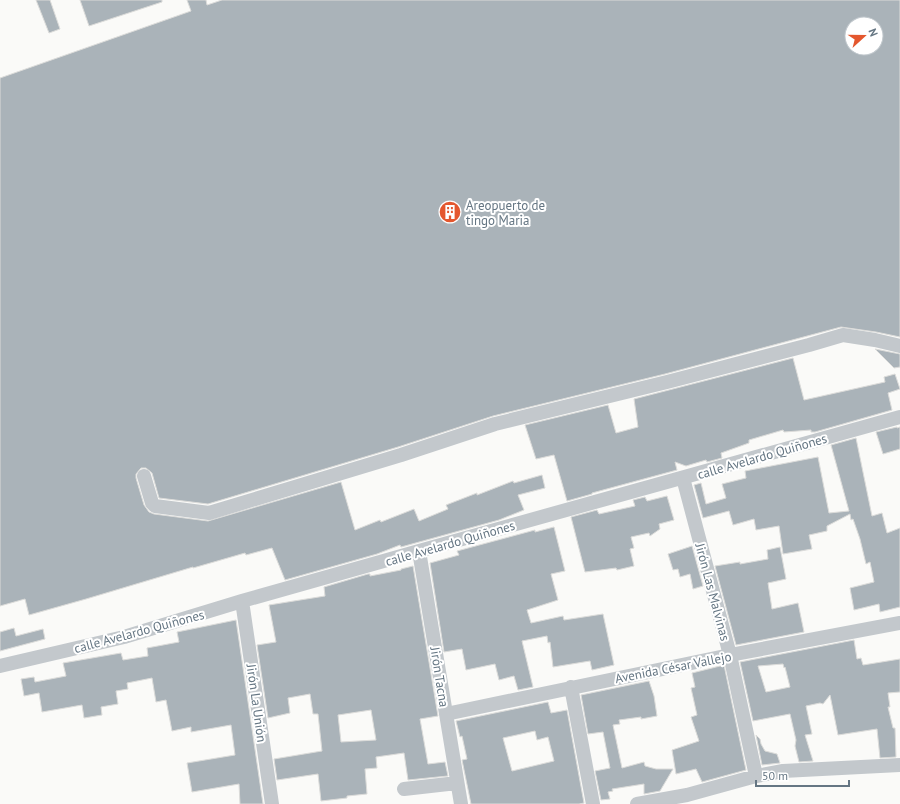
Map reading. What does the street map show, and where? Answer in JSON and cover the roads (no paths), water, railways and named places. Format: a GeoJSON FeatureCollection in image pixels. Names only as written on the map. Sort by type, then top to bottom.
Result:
{"type":"FeatureCollection","features":[{"type":"Feature","properties":{"kind":"street"},"geometry":{"type":"LineString","coordinates":[[144,476],[152,503],[155,506],[209,513],[401,455],[495,424],[682,378],[843,335],[900,346]]}},
{"type":"Feature","properties":{"kind":"street","name":"calle Avelardo Quiñones"},"geometry":{"type":"LineString","coordinates":[[0,666],[124,637],[242,601],[900,417]]}},
{"type":"Feature","properties":{"kind":"street","name":"Jirón Las Malvinas"},"geometry":{"type":"LineString","coordinates":[[683,478],[730,655],[756,776]]}},
{"type":"Feature","properties":{"kind":"street","name":"Jirón Tacna"},"geometry":{"type":"LineString","coordinates":[[419,551],[461,804]]}},
{"type":"Feature","properties":{"kind":"street","name":"Jirón La Unión"},"geometry":{"type":"LineString","coordinates":[[242,601],[272,804]]}},
{"type":"Feature","properties":{"kind":"street","name":"Avenida César Vallejo"},"geometry":{"type":"LineString","coordinates":[[446,714],[730,655],[900,623]]}},
{"type":"Feature","properties":{"kind":"street"},"geometry":{"type":"LineString","coordinates":[[571,687],[593,804]]}},
{"type":"Feature","properties":{"kind":"street"},"geometry":{"type":"LineString","coordinates":[[637,804],[687,794],[756,776],[783,771],[900,765]]}},
{"type":"Feature","properties":{"kind":"street"},"geometry":{"type":"LineString","coordinates":[[404,789],[457,783]]}},
{"type":"Feature","properties":{"kind":"place","name":"Areopuerto de tingo Maria"},"geometry":{"type":"Point","coordinates":[450,212]}}]}
